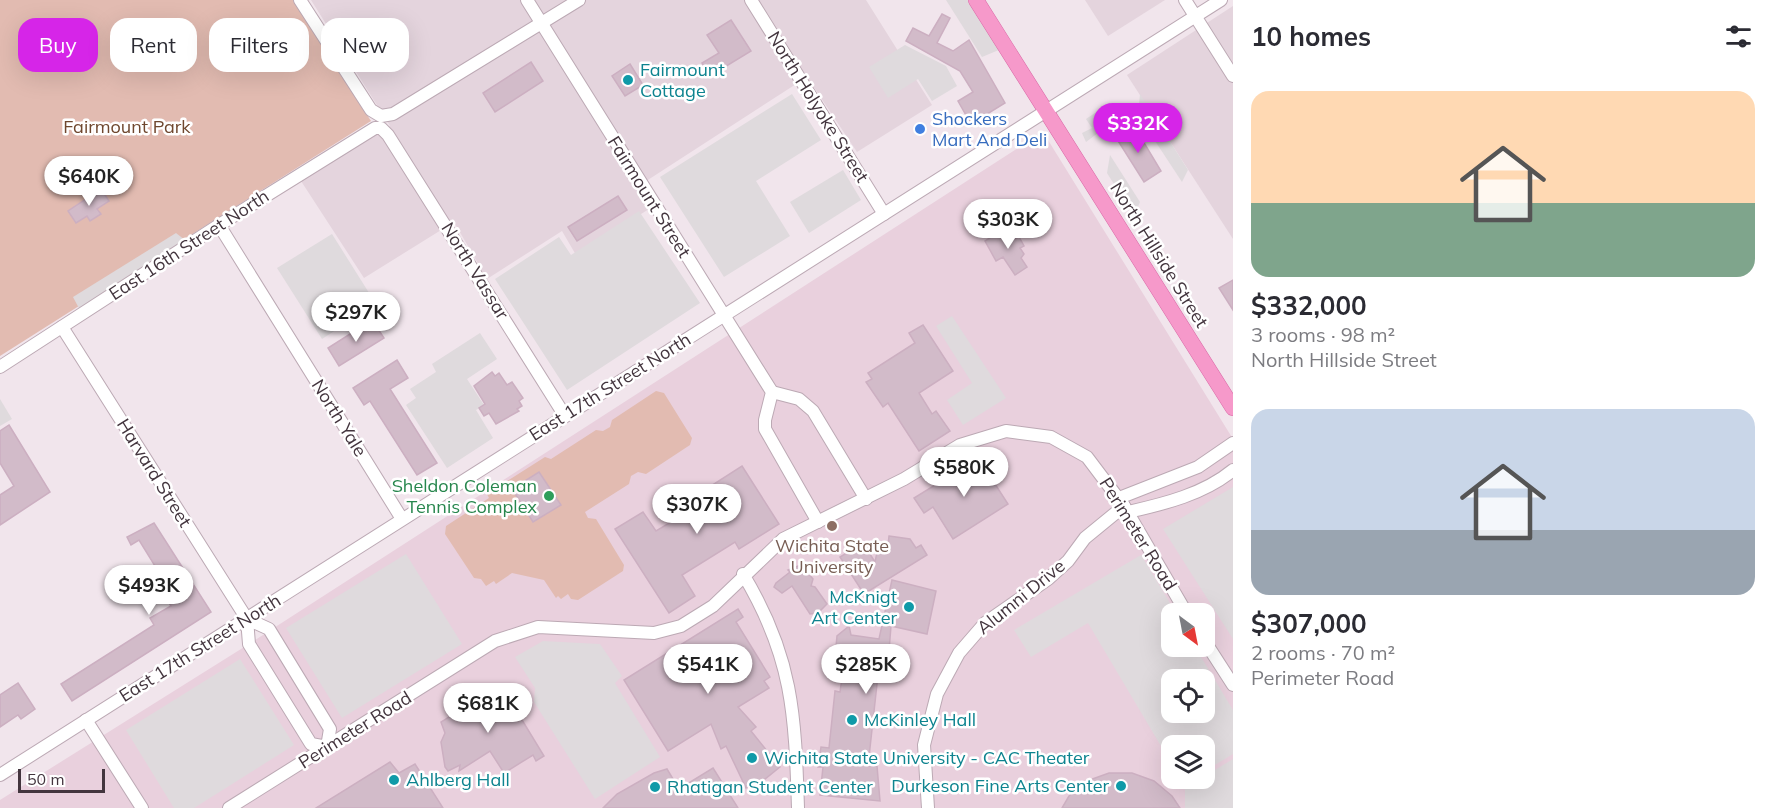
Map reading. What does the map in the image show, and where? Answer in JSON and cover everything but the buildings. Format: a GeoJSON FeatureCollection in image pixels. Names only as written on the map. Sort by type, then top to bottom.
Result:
{"type":"FeatureCollection","features":[{"type":"Feature","properties":{"kind":"main road","name":"North Hillside Street"},"geometry":{"type":"LineString","coordinates":[[976,0],[1233,408]]}},
{"type":"Feature","properties":{"kind":"street","name":"North Vassar"},"geometry":{"type":"LineString","coordinates":[[300,0],[429,197],[566,416]]}},
{"type":"Feature","properties":{"kind":"street","name":"Fairmount Street"},"geometry":{"type":"LineString","coordinates":[[527,0],[772,392]]}},
{"type":"Feature","properties":{"kind":"street","name":"East 16th Street North"},"geometry":{"type":"LineString","coordinates":[[0,367],[393,114],[579,0]]}},
{"type":"Feature","properties":{"kind":"street","name":"North Holyoke Street"},"geometry":{"type":"LineString","coordinates":[[751,0],[884,214]]}},
{"type":"Feature","properties":{"kind":"street"},"geometry":{"type":"LineString","coordinates":[[1185,0],[1233,76]]}},
{"type":"Feature","properties":{"kind":"street","name":"East 17th Street North"},"geometry":{"type":"LineString","coordinates":[[0,775],[1221,0]]}},
{"type":"Feature","properties":{"kind":"street","name":"North Yale"},"geometry":{"type":"LineString","coordinates":[[219,225],[402,519]]}},
{"type":"Feature","properties":{"kind":"street","name":"Harvard Street"},"geometry":{"type":"LineString","coordinates":[[62,327],[247,619]]}},
{"type":"Feature","properties":{"kind":"street"},"geometry":{"type":"LineString","coordinates":[[818,522],[765,429],[772,392],[799,399],[813,411],[866,499]]}},
{"type":"Feature","properties":{"kind":"street","name":"Perimeter Road"},"geometry":{"type":"LineString","coordinates":[[230,808],[506,636],[546,626],[654,633],[681,626],[713,606],[783,539],[866,499],[960,445],[1006,431],[1051,436],[1088,457],[1124,505],[1181,603]]}},
{"type":"Feature","properties":{"kind":"street","name":"Alumni Drive"},"geometry":{"type":"LineString","coordinates":[[928,808],[924,745],[937,694],[959,653],[985,622],[1048,579],[1068,561],[1085,538],[1124,505],[1198,467],[1233,443]]}},
{"type":"Feature","properties":{"kind":"street","name":"Alumni Drive"},"geometry":{"type":"LineString","coordinates":[[1124,505],[1170,503],[1225,477],[1233,470]]}},
{"type":"Feature","properties":{"kind":"street"},"geometry":{"type":"LineString","coordinates":[[744,574],[763,607],[788,674],[795,736],[798,808]]}},
{"type":"Feature","properties":{"kind":"street"},"geometry":{"type":"LineString","coordinates":[[247,619],[268,629],[275,639],[330,729],[327,747],[311,744],[249,644],[247,619]]}},
{"type":"Feature","properties":{"kind":"street"},"geometry":{"type":"LineString","coordinates":[[1215,657],[1233,685]]}},
{"type":"Feature","properties":{"kind":"street"},"geometry":{"type":"LineString","coordinates":[[86,720],[142,808]]}},
{"type":"Feature","properties":{"kind":"shaded area"},"geometry":{"type":"Polygon","coordinates":[[[311,0],[866,0],[932,105],[857,152],[807,77],[637,187],[649,209],[576,255],[562,231],[487,279],[454,222],[364,278],[301,181],[390,126],[356,72],[409,72],[409,18],[322,18],[311,0]]]}},
{"type":"Feature","properties":{"kind":"shaded area"},"geometry":{"type":"Polygon","coordinates":[[[946,0],[976,0],[1006,47],[982,57],[946,0]]]}},
{"type":"Feature","properties":{"kind":"shaded area"},"geometry":{"type":"Polygon","coordinates":[[[1085,0],[1165,0],[1108,36],[1085,0]]]}},
{"type":"Feature","properties":{"kind":"shaded area"},"geometry":{"type":"Polygon","coordinates":[[[1233,6],[1233,239],[1127,75],[1233,6]]]}},
{"type":"Feature","properties":{"kind":"shaded area"},"geometry":{"type":"Polygon","coordinates":[[[905,45],[946,66],[957,86],[932,101],[918,79],[888,98],[869,67],[905,45]]]}},
{"type":"Feature","properties":{"kind":"shaded area"},"geometry":{"type":"Polygon","coordinates":[[[792,94],[821,140],[756,181],[790,236],[724,277],[660,177],[792,94]]]}},
{"type":"Feature","properties":{"kind":"shaded area"},"geometry":{"type":"Polygon","coordinates":[[[1140,94],[1188,170],[1182,182],[1138,115],[1140,94]]]}},
{"type":"Feature","properties":{"kind":"shaded area"},"geometry":{"type":"Polygon","coordinates":[[[1110,103],[1123,114],[1086,142],[1082,133],[1092,128],[1086,119],[1110,103]]]}},
{"type":"Feature","properties":{"kind":"shaded area","name":"Wichita State University"},"geometry":{"type":"Polygon","coordinates":[[[1043,132],[1233,439],[1233,808],[0,808],[0,800],[249,644],[1043,132]]]}},
{"type":"Feature","properties":{"kind":"shaded area"},"geometry":{"type":"Polygon","coordinates":[[[1110,155],[1140,202],[1134,216],[1107,173],[1110,155]]]}},
{"type":"Feature","properties":{"kind":"shaded area"},"geometry":{"type":"Polygon","coordinates":[[[843,170],[861,200],[809,233],[790,202],[843,170]]]}},
{"type":"Feature","properties":{"kind":"shaded area"},"geometry":{"type":"Polygon","coordinates":[[[639,211],[700,303],[567,390],[495,279],[559,237],[571,255],[639,211]]]}},
{"type":"Feature","properties":{"kind":"shaded area"},"geometry":{"type":"Polygon","coordinates":[[[176,233],[190,244],[82,314],[73,297],[176,233]]]}},
{"type":"Feature","properties":{"kind":"shaded area"},"geometry":{"type":"Polygon","coordinates":[[[332,234],[376,304],[322,339],[277,268],[332,234]]]}},
{"type":"Feature","properties":{"kind":"shaded area"},"geometry":{"type":"Polygon","coordinates":[[[952,316],[1006,398],[963,425],[947,400],[972,383],[936,326],[952,316]]]}},
{"type":"Feature","properties":{"kind":"shaded area"},"geometry":{"type":"Polygon","coordinates":[[[480,333],[497,359],[467,379],[484,405],[476,410],[493,438],[447,468],[406,405],[416,398],[410,389],[436,372],[432,364],[480,333]]]}},
{"type":"Feature","properties":{"kind":"shaded area"},"geometry":{"type":"Polygon","coordinates":[[[0,399],[12,419],[0,426],[0,399]]]}},
{"type":"Feature","properties":{"kind":"shaded area"},"geometry":{"type":"Polygon","coordinates":[[[1233,487],[1233,639],[1215,611],[1215,603],[1210,603],[1163,529],[1233,487]]]}},
{"type":"Feature","properties":{"kind":"shaded area"},"geometry":{"type":"Polygon","coordinates":[[[406,554],[462,644],[342,718],[286,628],[406,554]]]}},
{"type":"Feature","properties":{"kind":"shaded area"},"geometry":{"type":"Polygon","coordinates":[[[1141,555],[1170,603],[1161,603],[1161,657],[1201,657],[1208,669],[1161,669],[1161,723],[1215,723],[1215,680],[1233,710],[1233,754],[1215,765],[1215,735],[1161,735],[1161,746],[1088,623],[1031,657],[1014,630],[1141,555]]]}},
{"type":"Feature","properties":{"kind":"shaded area"},"geometry":{"type":"Polygon","coordinates":[[[543,641],[600,644],[622,676],[615,683],[660,757],[595,799],[534,702],[535,688],[515,657],[543,641]]]}},
{"type":"Feature","properties":{"kind":"shaded area"},"geometry":{"type":"Polygon","coordinates":[[[240,659],[294,745],[194,808],[174,808],[126,730],[240,659]]]}},
{"type":"Feature","properties":{"kind":"shaded area"},"geometry":{"type":"Polygon","coordinates":[[[1233,759],[1233,808],[1185,808],[1185,789],[1215,789],[1215,770],[1233,759]]]}},
{"type":"Feature","properties":{"kind":"green space","name":"Fairmount Park"},"geometry":{"type":"Polygon","coordinates":[[[0,0],[293,0],[305,18],[209,18],[209,72],[309,72],[309,25],[321,43],[321,72],[339,72],[371,121],[0,356],[0,0]]]}},
{"type":"Feature","properties":{"kind":"green space","name":"Sheldon Coleman Tennis Complex"},"geometry":{"type":"Polygon","coordinates":[[[656,391],[664,393],[692,438],[690,445],[646,474],[638,472],[631,476],[629,484],[585,512],[588,518],[596,519],[624,565],[623,571],[578,600],[571,599],[568,594],[561,599],[558,596],[556,598],[544,580],[512,573],[496,584],[494,581],[486,586],[481,579],[474,578],[445,534],[446,526],[489,498],[487,494],[545,457],[551,459],[596,430],[603,431],[610,427],[612,420],[656,391]]]}},
{"type":"Feature","properties":{"kind":"place","name":"Fairmount Cottage"},"geometry":{"type":"Point","coordinates":[628,80]}},
{"type":"Feature","properties":{"kind":"place","name":"Shockers Mart And Deli"},"geometry":{"type":"Point","coordinates":[920,129]}},
{"type":"Feature","properties":{"kind":"place","name":"Sheldon Coleman Tennis Complex"},"geometry":{"type":"Point","coordinates":[549,496]}},
{"type":"Feature","properties":{"kind":"place","name":"Wichita State University"},"geometry":{"type":"Point","coordinates":[832,526]}},
{"type":"Feature","properties":{"kind":"place","name":"McKnigt Art Center"},"geometry":{"type":"Point","coordinates":[909,607]}},
{"type":"Feature","properties":{"kind":"place","name":"McKinley Hall"},"geometry":{"type":"Point","coordinates":[852,720]}},
{"type":"Feature","properties":{"kind":"place","name":"Wichita State University - CAC Theater"},"geometry":{"type":"Point","coordinates":[752,758]}},
{"type":"Feature","properties":{"kind":"place","name":"Ahlberg Hall"},"geometry":{"type":"Point","coordinates":[394,780]}},
{"type":"Feature","properties":{"kind":"place","name":"Durkeson Fine Arts Center"},"geometry":{"type":"Point","coordinates":[1121,786]}},
{"type":"Feature","properties":{"kind":"place","name":"Rhatigan Student Center"},"geometry":{"type":"Point","coordinates":[655,787]}}]}
